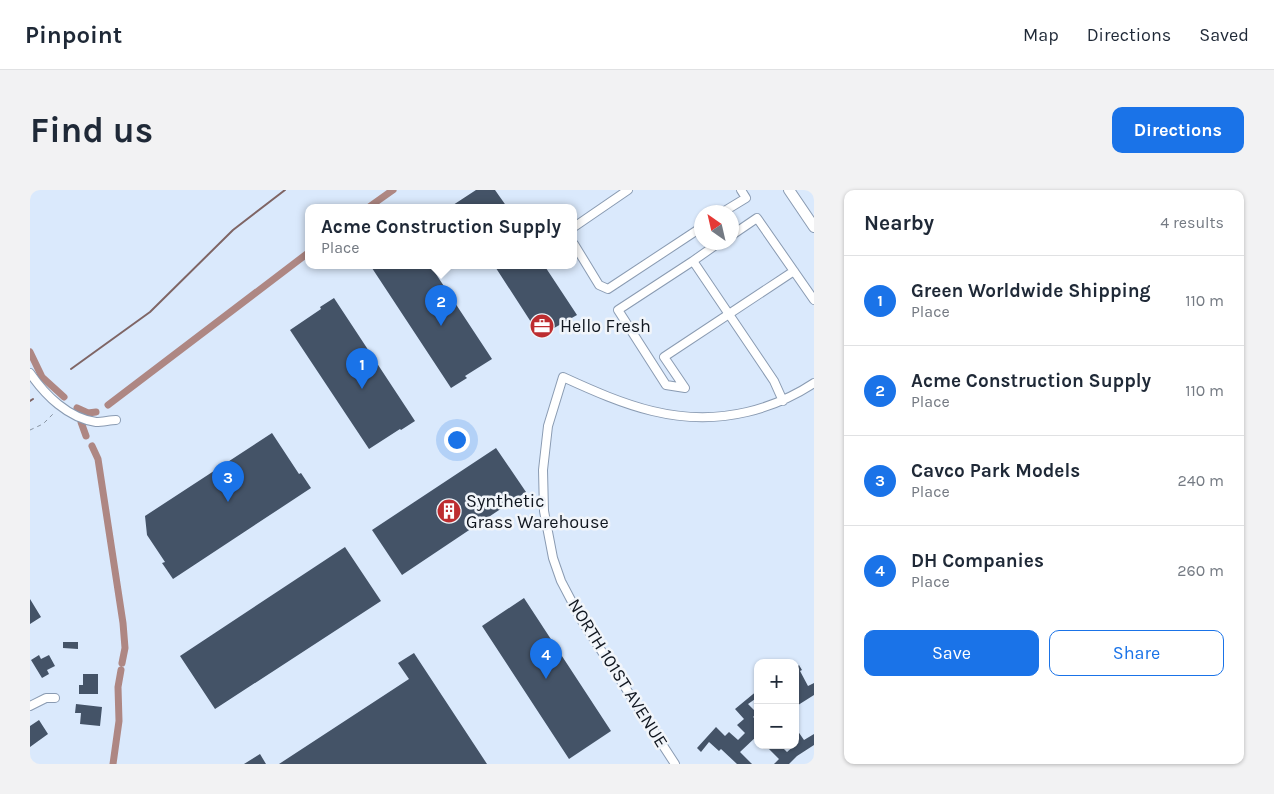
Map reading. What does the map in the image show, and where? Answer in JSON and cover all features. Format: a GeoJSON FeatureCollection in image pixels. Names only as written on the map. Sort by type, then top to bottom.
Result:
{"type":"FeatureCollection","features":[{"type":"Feature","properties":{"kind":"main road"},"geometry":{"type":"LineString","coordinates":[[789,190],[814,227]]}},
{"type":"Feature","properties":{"kind":"street"},"geometry":{"type":"LineString","coordinates":[[577,225],[628,190]]}},
{"type":"Feature","properties":{"kind":"street"},"geometry":{"type":"LineString","coordinates":[[734,205],[746,198],[741,190]]}},
{"type":"Feature","properties":{"kind":"street"},"geometry":{"type":"LineString","coordinates":[[739,230],[757,218],[814,300]]}},
{"type":"Feature","properties":{"kind":"street"},"geometry":{"type":"LineString","coordinates":[[577,249],[599,285],[608,289],[694,232]]}},
{"type":"Feature","properties":{"kind":"street"},"geometry":{"type":"LineString","coordinates":[[664,357],[685,388],[666,385],[618,310],[709,250]]}},
{"type":"Feature","properties":{"kind":"street"},"geometry":{"type":"LineString","coordinates":[[693,261],[774,381],[783,401],[814,384]]}},
{"type":"Feature","properties":{"kind":"street"},"geometry":{"type":"LineString","coordinates":[[653,365],[794,271]]}},
{"type":"Feature","properties":{"kind":"street"},"geometry":{"type":"LineString","coordinates":[[30,373],[41,389],[68,411],[85,419],[98,422],[116,420]]}},
{"type":"Feature","properties":{"kind":"street","name":"NORTH 101ST AVENUE"},"geometry":{"type":"LineString","coordinates":[[675,764],[586,629],[572,604],[553,558],[544,511],[543,470],[548,426],[562,377],[641,409],[688,417],[731,416],[783,401]]}},
{"type":"Feature","properties":{"kind":"street"},"geometry":{"type":"LineString","coordinates":[[30,706],[46,698],[55,698]]}},
{"type":"Feature","properties":{"kind":"path"},"geometry":{"type":"LineString","coordinates":[[30,430],[48,419],[60,405]]}},
{"type":"Feature","properties":{"kind":"building"},"geometry":{"type":"Polygon","coordinates":[[[476,190],[495,190],[505,204],[455,204],[476,190]]]}},
{"type":"Feature","properties":{"kind":"building"},"geometry":{"type":"Polygon","coordinates":[[[373,269],[433,269],[492,359],[465,376],[467,378],[451,388],[373,269]]]}},
{"type":"Feature","properties":{"kind":"building"},"geometry":{"type":"Polygon","coordinates":[[[497,269],[547,269],[577,315],[540,336],[497,269]]]}},
{"type":"Feature","properties":{"kind":"building"},"geometry":{"type":"Polygon","coordinates":[[[334,298],[415,421],[369,449],[290,330],[334,298]]]}},
{"type":"Feature","properties":{"kind":"building"},"geometry":{"type":"Polygon","coordinates":[[[272,433],[299,474],[301,473],[311,488],[173,579],[162,563],[165,562],[147,535],[145,516],[272,433]]]}},
{"type":"Feature","properties":{"kind":"building","name":"Synthetic Grass Warehouse"},"geometry":{"type":"Polygon","coordinates":[[[496,448],[526,492],[402,575],[372,530],[496,448]]]}},
{"type":"Feature","properties":{"kind":"building"},"geometry":{"type":"Polygon","coordinates":[[[345,547],[381,601],[215,709],[180,656],[345,547]]]}},
{"type":"Feature","properties":{"kind":"building"},"geometry":{"type":"Polygon","coordinates":[[[524,598],[611,731],[569,759],[482,626],[524,598]]]}},
{"type":"Feature","properties":{"kind":"building"},"geometry":{"type":"Polygon","coordinates":[[[30,599],[41,617],[30,624],[30,599]]]}},
{"type":"Feature","properties":{"kind":"building"},"geometry":{"type":"Polygon","coordinates":[[[63,642],[78,642],[78,649],[63,648],[63,642]]]}},
{"type":"Feature","properties":{"kind":"building"},"geometry":{"type":"Polygon","coordinates":[[[414,653],[487,764],[279,764],[409,679],[398,663],[414,653]]]}},
{"type":"Feature","properties":{"kind":"building"},"geometry":{"type":"Polygon","coordinates":[[[39,655],[41,659],[49,655],[55,666],[47,670],[49,674],[42,678],[31,660],[39,655]]]}},
{"type":"Feature","properties":{"kind":"building"},"geometry":{"type":"Polygon","coordinates":[[[799,665],[808,686],[814,683],[814,695],[799,704],[799,665]]]}},
{"type":"Feature","properties":{"kind":"building"},"geometry":{"type":"Polygon","coordinates":[[[83,674],[98,674],[98,694],[79,694],[79,685],[83,685],[83,674]]]}},
{"type":"Feature","properties":{"kind":"building"},"geometry":{"type":"Polygon","coordinates":[[[754,693],[754,700],[748,704],[754,710],[754,739],[740,752],[752,764],[737,764],[721,749],[719,751],[709,742],[701,752],[697,748],[716,727],[725,736],[729,732],[738,740],[745,733],[737,725],[744,719],[735,709],[754,693]]]}},
{"type":"Feature","properties":{"kind":"building"},"geometry":{"type":"Polygon","coordinates":[[[76,704],[102,707],[100,726],[80,724],[81,713],[75,713],[76,704]]]}},
{"type":"Feature","properties":{"kind":"building"},"geometry":{"type":"Polygon","coordinates":[[[39,720],[48,734],[30,747],[30,726],[39,720]]]}},
{"type":"Feature","properties":{"kind":"building"},"geometry":{"type":"Polygon","coordinates":[[[799,733],[804,740],[814,734],[814,745],[797,756],[789,764],[774,764],[779,759],[769,749],[784,749],[787,752],[790,749],[799,749],[799,733]]]}},
{"type":"Feature","properties":{"kind":"building"},"geometry":{"type":"Polygon","coordinates":[[[260,754],[266,764],[244,764],[260,754]]]}},
{"type":"Feature","properties":{"kind":"waterway"},"geometry":{"type":"LineString","coordinates":[[71,369],[150,312],[233,230],[285,190]]}},
{"type":"Feature","properties":{"kind":"waterway"},"geometry":{"type":"LineString","coordinates":[[373,204],[393,190]]}},
{"type":"Feature","properties":{"kind":"waterway"},"geometry":{"type":"LineString","coordinates":[[108,405],[305,255]]}},
{"type":"Feature","properties":{"kind":"waterway"},"geometry":{"type":"LineString","coordinates":[[30,352],[42,377],[64,397]]}},
{"type":"Feature","properties":{"kind":"waterway"},"geometry":{"type":"LineString","coordinates":[[77,408],[88,413],[96,412]]}},
{"type":"Feature","properties":{"kind":"waterway"},"geometry":{"type":"LineString","coordinates":[[81,422],[86,436]]}},
{"type":"Feature","properties":{"kind":"waterway"},"geometry":{"type":"LineString","coordinates":[[92,446],[98,459],[123,623],[125,648],[122,663]]}},
{"type":"Feature","properties":{"kind":"waterway"},"geometry":{"type":"LineString","coordinates":[[113,764],[119,721],[118,687],[121,670]]}},
{"type":"Feature","properties":{"kind":"place","name":"Acme Construction Supply"},"geometry":{"type":"Point","coordinates":[441,326]}},
{"type":"Feature","properties":{"kind":"place","name":"Hello Fresh"},"geometry":{"type":"Point","coordinates":[542,326]}},
{"type":"Feature","properties":{"kind":"place","name":"Green Worldwide Shipping"},"geometry":{"type":"Point","coordinates":[362,389]}},
{"type":"Feature","properties":{"kind":"place","name":"Cavco Park Models"},"geometry":{"type":"Point","coordinates":[228,502]}},
{"type":"Feature","properties":{"kind":"place","name":"Synthetic Grass Warehouse"},"geometry":{"type":"Point","coordinates":[449,511]}},
{"type":"Feature","properties":{"kind":"place","name":"DH Companies"},"geometry":{"type":"Point","coordinates":[546,679]}}]}
